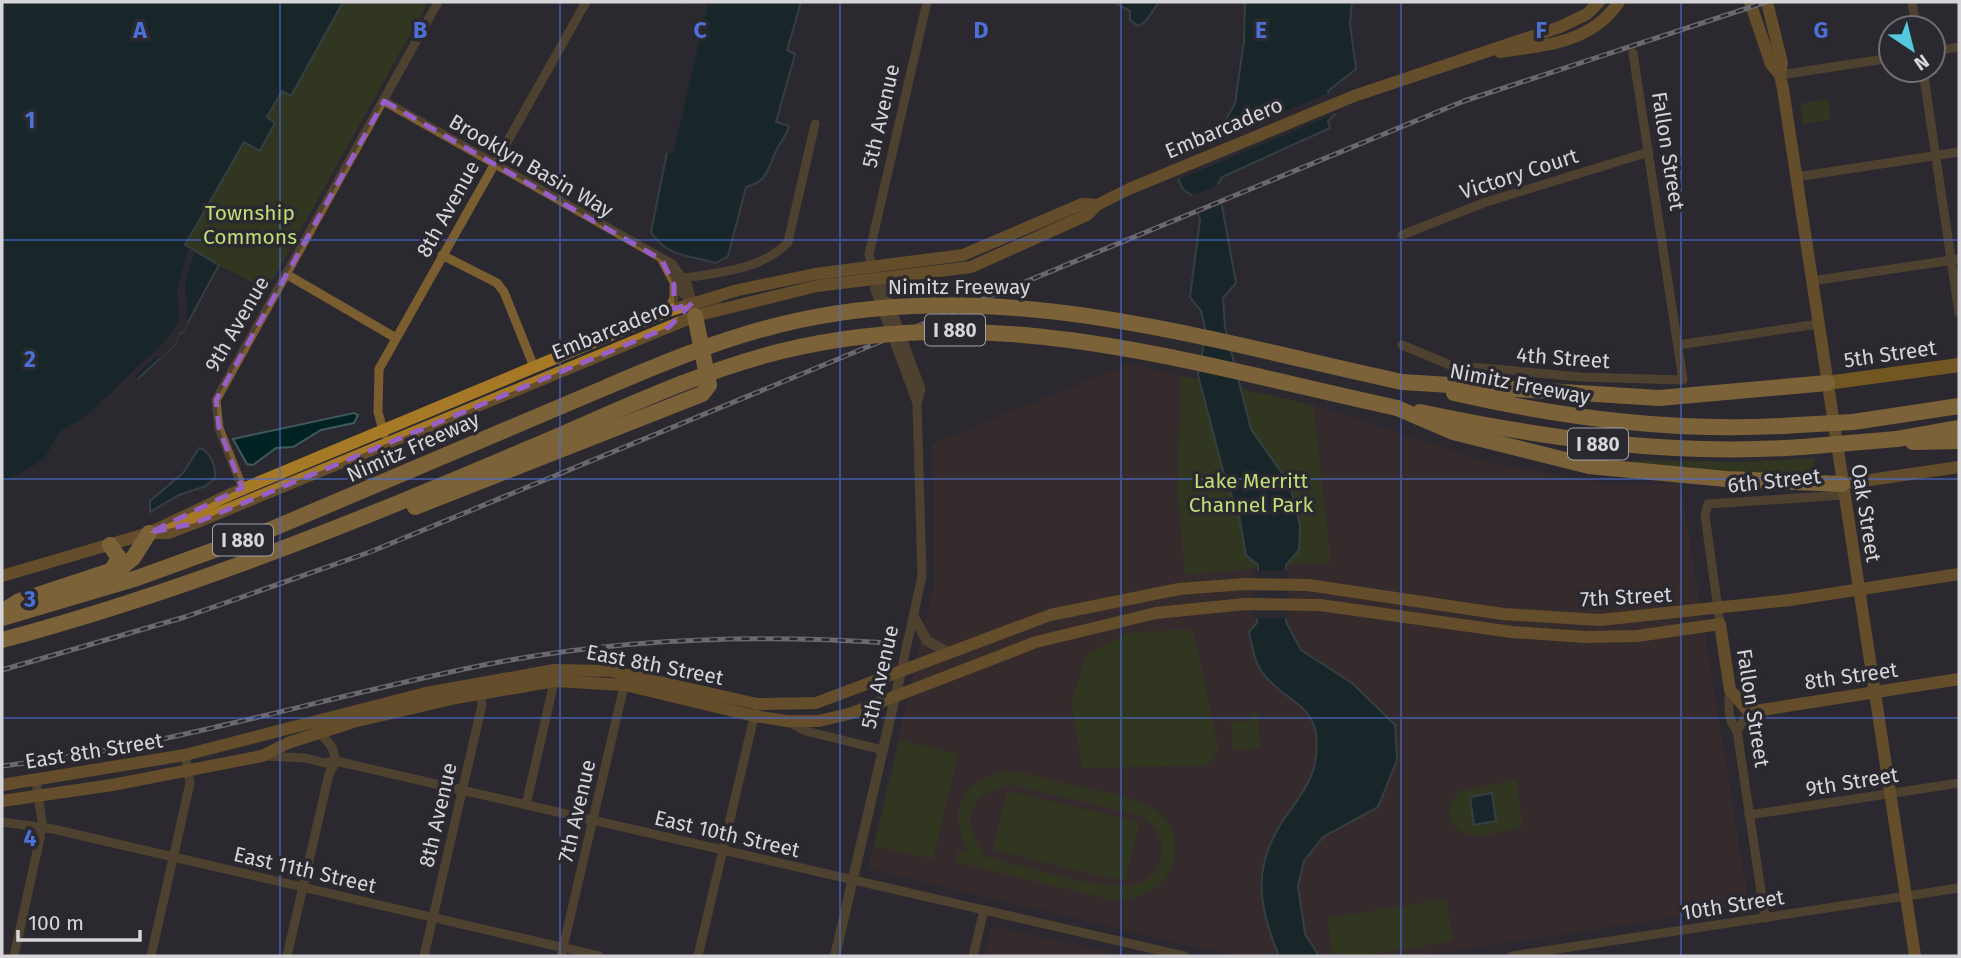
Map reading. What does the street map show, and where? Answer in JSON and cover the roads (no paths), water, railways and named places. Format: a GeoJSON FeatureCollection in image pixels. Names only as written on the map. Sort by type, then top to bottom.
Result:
{"type":"FeatureCollection","features":[{"type":"Feature","properties":{"kind":"highway","name":"Nimitz Freeway"},"geometry":{"type":"LineString","coordinates":[[2,618],[136,578],[267,531],[669,360],[751,332],[837,313],[914,304],[1001,304],[1083,314],[1530,410],[1604,421],[1707,428],[1798,425],[1853,422],[1959,406]]}},
{"type":"Feature","properties":{"kind":"highway"},"geometry":{"type":"LineString","coordinates":[[270,554],[353,530],[439,499],[702,394],[709,385],[694,310]]}},
{"type":"Feature","properties":{"kind":"highway","name":"Nimitz Freeway"},"geometry":{"type":"LineString","coordinates":[[2,640],[186,584],[270,554],[678,385],[745,362],[823,342],[920,331],[992,330],[1063,337],[1533,435],[1604,444],[1692,450],[1802,447],[1897,439],[1959,428]]}},
{"type":"Feature","properties":{"kind":"highway"},"geometry":{"type":"LineString","coordinates":[[1402,382],[1659,398],[1827,383]]}},
{"type":"Feature","properties":{"kind":"highway"},"geometry":{"type":"LineString","coordinates":[[1397,408],[1437,428],[1589,466],[1843,489]]}},
{"type":"Feature","properties":{"kind":"highway"},"geometry":{"type":"LineString","coordinates":[[1897,439],[1922,444],[1959,441]]}},
{"type":"Feature","properties":{"kind":"highway"},"geometry":{"type":"LineString","coordinates":[[2,612],[19,601],[110,573],[133,558],[149,533]]}},
{"type":"Feature","properties":{"kind":"highway"},"geometry":{"type":"LineString","coordinates":[[110,545],[119,558],[110,573]]}},
{"type":"Feature","properties":{"kind":"main road"},"geometry":{"type":"LineString","coordinates":[[1479,55],[1568,24],[1587,14],[1599,2]]}},
{"type":"Feature","properties":{"kind":"main road"},"geometry":{"type":"LineString","coordinates":[[1479,55],[1566,41],[1584,35],[1603,22],[1619,2]]}},
{"type":"Feature","properties":{"kind":"main road","name":"Oak Street"},"geometry":{"type":"LineString","coordinates":[[1751,2],[1771,64],[1780,75]]}},
{"type":"Feature","properties":{"kind":"main road","name":"Oak Street"},"geometry":{"type":"LineString","coordinates":[[1767,2],[1783,63],[1780,75],[1914,956]]}},
{"type":"Feature","properties":{"kind":"main road","name":"Embarcadero"},"geometry":{"type":"LineString","coordinates":[[149,533],[169,533],[195,523],[534,367],[668,311],[724,307],[801,289],[971,267],[1069,224],[1087,215],[1097,205],[1164,174],[1354,96],[1479,55]]}},
{"type":"Feature","properties":{"kind":"main road","name":"Embarcadero"},"geometry":{"type":"LineString","coordinates":[[2,576],[149,533],[243,489],[669,327],[694,310],[779,281],[963,255],[1082,204],[1097,205]]}},
{"type":"Feature","properties":{"kind":"main road","name":"5th Street"},"geometry":{"type":"LineString","coordinates":[[1827,383],[1959,365]]}},
{"type":"Feature","properties":{"kind":"main road","name":"6th Street"},"geometry":{"type":"LineString","coordinates":[[1843,489],[1959,467]]}},
{"type":"Feature","properties":{"kind":"main road","name":"7th Street"},"geometry":{"type":"LineString","coordinates":[[1294,584],[1552,618],[1640,618],[1790,600],[1959,573]]}},
{"type":"Feature","properties":{"kind":"main road","name":"East 8th Street"},"geometry":{"type":"LineString","coordinates":[[756,710],[816,703],[1051,615],[1104,601],[1179,589],[1244,584],[1294,584]]}},
{"type":"Feature","properties":{"kind":"main road"},"geometry":{"type":"LineString","coordinates":[[1721,628],[1728,618],[1737,613],[1790,600]]}},
{"type":"Feature","properties":{"kind":"main road","name":"East 8th Street"},"geometry":{"type":"LineString","coordinates":[[2,785],[185,755],[306,723],[554,675],[626,680],[756,710],[786,721],[834,718],[1036,642],[1068,633],[1156,613],[1245,604],[1296,604]]}},
{"type":"Feature","properties":{"kind":"main road","name":"7th Street"},"geometry":{"type":"LineString","coordinates":[[1296,604],[1346,607],[1512,632],[1585,637],[1637,636],[1721,628]]}},
{"type":"Feature","properties":{"kind":"main road","name":"Fallon Street"},"geometry":{"type":"LineString","coordinates":[[1721,628],[1730,690]]}},
{"type":"Feature","properties":{"kind":"main road","name":"8th Street"},"geometry":{"type":"LineString","coordinates":[[1749,712],[1959,680]]}},
{"type":"Feature","properties":{"kind":"main road","name":"East 8th Street"},"geometry":{"type":"LineString","coordinates":[[2,802],[262,756],[320,732],[480,688]]}},
{"type":"Feature","properties":{"kind":"main road"},"geometry":{"type":"LineString","coordinates":[[1730,690],[1749,712]]}},
{"type":"Feature","properties":{"kind":"street","name":"9th Avenue"},"geometry":{"type":"LineString","coordinates":[[243,489],[219,428],[216,400],[439,2]]}},
{"type":"Feature","properties":{"kind":"street","name":"8th Avenue"},"geometry":{"type":"LineString","coordinates":[[385,436],[376,387],[379,369],[586,2]]}},
{"type":"Feature","properties":{"kind":"street","name":"5th Avenue"},"geometry":{"type":"LineString","coordinates":[[835,956],[922,576],[918,403],[874,290],[876,279],[869,254],[927,2]]}},
{"type":"Feature","properties":{"kind":"street","name":"Fallon Street"},"geometry":{"type":"LineString","coordinates":[[1633,53],[1683,380]]}},
{"type":"Feature","properties":{"kind":"street"},"geometry":{"type":"LineString","coordinates":[[1780,75],[1877,60]]}},
{"type":"Feature","properties":{"kind":"street"},"geometry":{"type":"LineString","coordinates":[[1925,84],[1955,260],[1959,313]]}},
{"type":"Feature","properties":{"kind":"street","name":"Brooklyn Basin Way"},"geometry":{"type":"LineString","coordinates":[[384,102],[672,264],[684,278]]}},
{"type":"Feature","properties":{"kind":"street"},"geometry":{"type":"LineString","coordinates":[[694,310],[684,278],[729,272],[778,253],[788,242],[814,124]]}},
{"type":"Feature","properties":{"kind":"street","name":"Victory Court"},"geometry":{"type":"LineString","coordinates":[[1402,235],[1486,202],[1649,152]]}},
{"type":"Feature","properties":{"kind":"street"},"geometry":{"type":"LineString","coordinates":[[1796,177],[1959,152]]}},
{"type":"Feature","properties":{"kind":"street"},"geometry":{"type":"LineString","coordinates":[[442,255],[497,283],[504,292],[534,367]]}},
{"type":"Feature","properties":{"kind":"street"},"geometry":{"type":"LineString","coordinates":[[662,260],[674,285],[694,310]]}},
{"type":"Feature","properties":{"kind":"street"},"geometry":{"type":"LineString","coordinates":[[1812,281],[1955,260]]}},
{"type":"Feature","properties":{"kind":"street"},"geometry":{"type":"LineString","coordinates":[[286,274],[396,338]]}},
{"type":"Feature","properties":{"kind":"street"},"geometry":{"type":"LineString","coordinates":[[668,311],[674,298],[674,285]]}},
{"type":"Feature","properties":{"kind":"street"},"geometry":{"type":"LineString","coordinates":[[1678,345],[1818,324]]}},
{"type":"Feature","properties":{"kind":"street","name":"4th Street"},"geometry":{"type":"LineString","coordinates":[[1402,345],[1450,365],[1581,377],[1683,380]]}},
{"type":"Feature","properties":{"kind":"street","name":"6th Street"},"geometry":{"type":"LineString","coordinates":[[1708,504],[1843,489]]}},
{"type":"Feature","properties":{"kind":"street","name":"Fallon Street"},"geometry":{"type":"LineString","coordinates":[[1708,504],[1705,515],[1721,628]]}},
{"type":"Feature","properties":{"kind":"street"},"geometry":{"type":"LineString","coordinates":[[914,617],[927,641],[948,652]]}},
{"type":"Feature","properties":{"kind":"street"},"geometry":{"type":"LineString","coordinates":[[526,805],[554,675]]}},
{"type":"Feature","properties":{"kind":"street","name":"7th Avenue"},"geometry":{"type":"LineString","coordinates":[[562,952],[626,680]]}},
{"type":"Feature","properties":{"kind":"street","name":"8th Avenue"},"geometry":{"type":"LineString","coordinates":[[424,956],[482,705],[480,688]]}},
{"type":"Feature","properties":{"kind":"street","name":"Fallon Street"},"geometry":{"type":"LineString","coordinates":[[1730,690],[1732,725],[1737,731],[1765,918]]}},
{"type":"Feature","properties":{"kind":"street"},"geometry":{"type":"LineString","coordinates":[[698,956],[756,710]]}},
{"type":"Feature","properties":{"kind":"street"},"geometry":{"type":"LineString","coordinates":[[1737,731],[1749,712]]}},
{"type":"Feature","properties":{"kind":"street","name":"East 8th Street"},"geometry":{"type":"LineString","coordinates":[[786,721],[806,731],[883,750]]}},
{"type":"Feature","properties":{"kind":"street"},"geometry":{"type":"LineString","coordinates":[[288,956],[330,774],[336,761],[334,751],[320,732],[306,723]]}},
{"type":"Feature","properties":{"kind":"street"},"geometry":{"type":"LineString","coordinates":[[151,956],[191,783],[185,755]]}},
{"type":"Feature","properties":{"kind":"street","name":"East 10th Street"},"geometry":{"type":"LineString","coordinates":[[262,756],[305,758],[326,763],[336,761],[1184,956]]}},
{"type":"Feature","properties":{"kind":"street"},"geometry":{"type":"LineString","coordinates":[[13,956],[41,829],[36,781]]}},
{"type":"Feature","properties":{"kind":"street","name":"9th Street"},"geometry":{"type":"LineString","coordinates":[[1749,815],[1959,783]]}},
{"type":"Feature","properties":{"kind":"street","name":"East 11th Street"},"geometry":{"type":"LineString","coordinates":[[2,822],[304,888],[562,952],[599,956]]}},
{"type":"Feature","properties":{"kind":"street","name":"10th Street"},"geometry":{"type":"LineString","coordinates":[[1512,956],[1959,888]]}},
{"type":"Feature","properties":{"kind":"street"},"geometry":{"type":"LineString","coordinates":[[973,956],[984,910]]}},
{"type":"Feature","properties":{"kind":"railway"},"geometry":{"type":"LineString","coordinates":[[2,670],[185,617],[370,552],[1464,101],[1766,2]]}},
{"type":"Feature","properties":{"kind":"railway"},"geometry":{"type":"LineString","coordinates":[[2,766],[125,747],[428,677],[588,648],[739,639],[890,643]]}},
{"type":"Feature","properties":{"kind":"park label","name":"Township Commons"},"geometry":{"type":"Point","coordinates":[250,225]}},
{"type":"Feature","properties":{"kind":"park label","name":"Lake Merritt Channel Park"},"geometry":{"type":"Point","coordinates":[1251,493]}}]}
